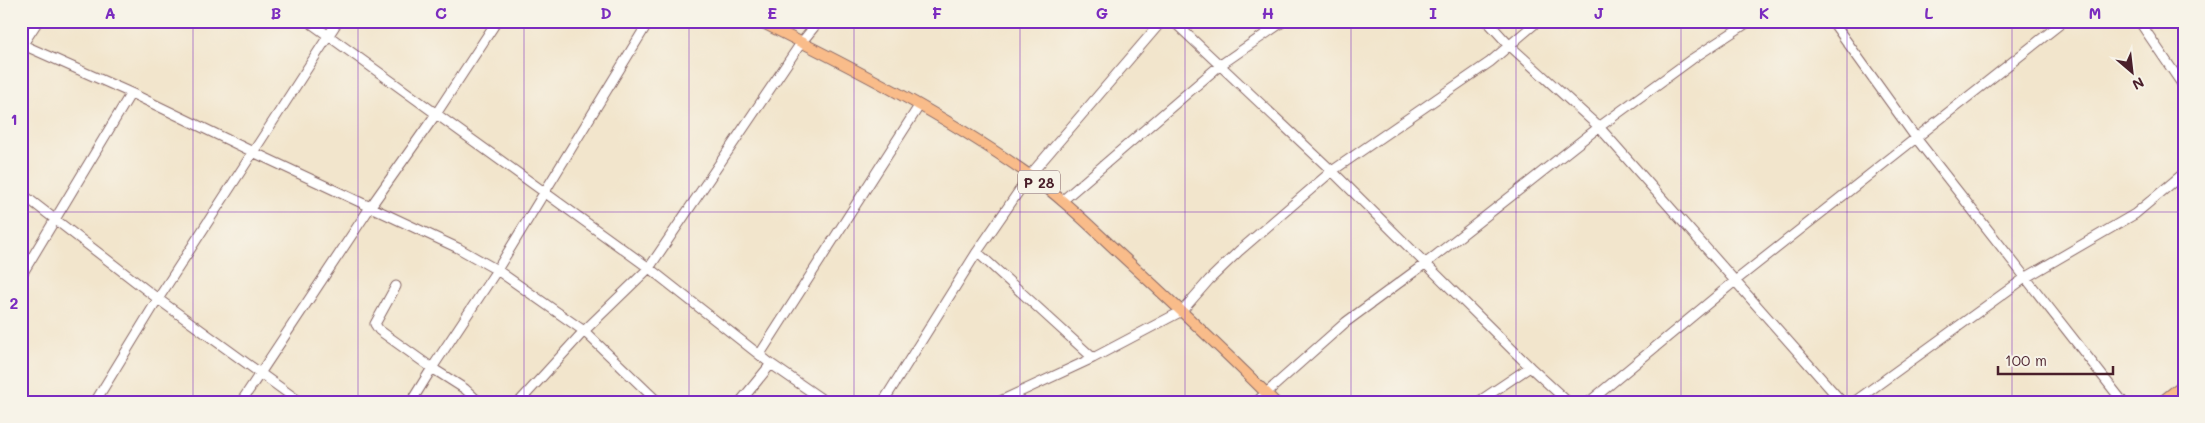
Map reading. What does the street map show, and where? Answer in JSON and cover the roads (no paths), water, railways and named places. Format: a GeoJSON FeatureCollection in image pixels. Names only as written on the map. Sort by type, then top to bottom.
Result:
{"type":"FeatureCollection","features":[{"type":"Feature","properties":{"kind":"highway"},"geometry":{"type":"LineString","coordinates":[[2163,402],[2184,385]]}},
{"type":"Feature","properties":{"kind":"main road","name":"P 28"},"geometry":{"type":"LineString","coordinates":[[759,21],[864,74],[985,145],[1030,175],[1062,201],[1182,311],[1276,402]]}},
{"type":"Feature","properties":{"kind":"street"},"geometry":{"type":"LineString","coordinates":[[38,21],[22,45],[131,93],[458,248],[497,270],[584,331],[658,402]]}},
{"type":"Feature","properties":{"kind":"street"},"geometry":{"type":"LineString","coordinates":[[308,21],[329,34],[649,268],[771,364],[826,402]]}},
{"type":"Feature","properties":{"kind":"street"},"geometry":{"type":"LineString","coordinates":[[95,402],[158,299],[338,21]]}},
{"type":"Feature","properties":{"kind":"street"},"geometry":{"type":"LineString","coordinates":[[242,402],[371,206],[436,114],[497,21]]}},
{"type":"Feature","properties":{"kind":"street"},"geometry":{"type":"LineString","coordinates":[[411,402],[497,270],[649,21]]}},
{"type":"Feature","properties":{"kind":"street"},"geometry":{"type":"LineString","coordinates":[[520,402],[584,331],[649,268],[802,43],[819,21]]}},
{"type":"Feature","properties":{"kind":"street"},"geometry":{"type":"LineString","coordinates":[[883,402],[977,252],[1030,175],[1162,21]]}},
{"type":"Feature","properties":{"kind":"street"},"geometry":{"type":"LineString","coordinates":[[1173,21],[1332,171],[1530,367],[1568,402]]}},
{"type":"Feature","properties":{"kind":"street"},"geometry":{"type":"LineString","coordinates":[[1062,201],[1220,66],[1284,21]]}},
{"type":"Feature","properties":{"kind":"street"},"geometry":{"type":"LineString","coordinates":[[1487,21],[1509,45],[1599,127],[1842,402]]}},
{"type":"Feature","properties":{"kind":"street"},"geometry":{"type":"LineString","coordinates":[[998,402],[1093,358],[1182,311],[1209,280],[1239,252],[1332,171],[1466,80],[1538,21]]}},
{"type":"Feature","properties":{"kind":"street"},"geometry":{"type":"LineString","coordinates":[[1256,402],[1346,322],[1426,263],[1599,127],[1692,59],[1750,21]]}},
{"type":"Feature","properties":{"kind":"street"},"geometry":{"type":"LineString","coordinates":[[1832,21],[1916,138],[2123,402]]}},
{"type":"Feature","properties":{"kind":"street"},"geometry":{"type":"LineString","coordinates":[[1589,402],[1735,281],[1828,210],[2064,21]]}},
{"type":"Feature","properties":{"kind":"street"},"geometry":{"type":"LineString","coordinates":[[2139,21],[2183,85]]}},
{"type":"Feature","properties":{"kind":"street"},"geometry":{"type":"LineString","coordinates":[[21,276],[131,93]]}},
{"type":"Feature","properties":{"kind":"street"},"geometry":{"type":"LineString","coordinates":[[760,354],[919,106]]}},
{"type":"Feature","properties":{"kind":"street"},"geometry":{"type":"LineString","coordinates":[[1854,402],[2025,278],[2135,214],[2184,174]]}},
{"type":"Feature","properties":{"kind":"street"},"geometry":{"type":"LineString","coordinates":[[21,193],[158,299],[300,402]]}},
{"type":"Feature","properties":{"kind":"street"},"geometry":{"type":"LineString","coordinates":[[977,252],[1093,358]]}},
{"type":"Feature","properties":{"kind":"street"},"geometry":{"type":"LineString","coordinates":[[396,286],[375,324],[379,330],[458,384],[479,402]]}},
{"type":"Feature","properties":{"kind":"street"},"geometry":{"type":"LineString","coordinates":[[740,402],[771,364]]}},
{"type":"Feature","properties":{"kind":"street"},"geometry":{"type":"LineString","coordinates":[[1478,402],[1530,367]]}}]}
